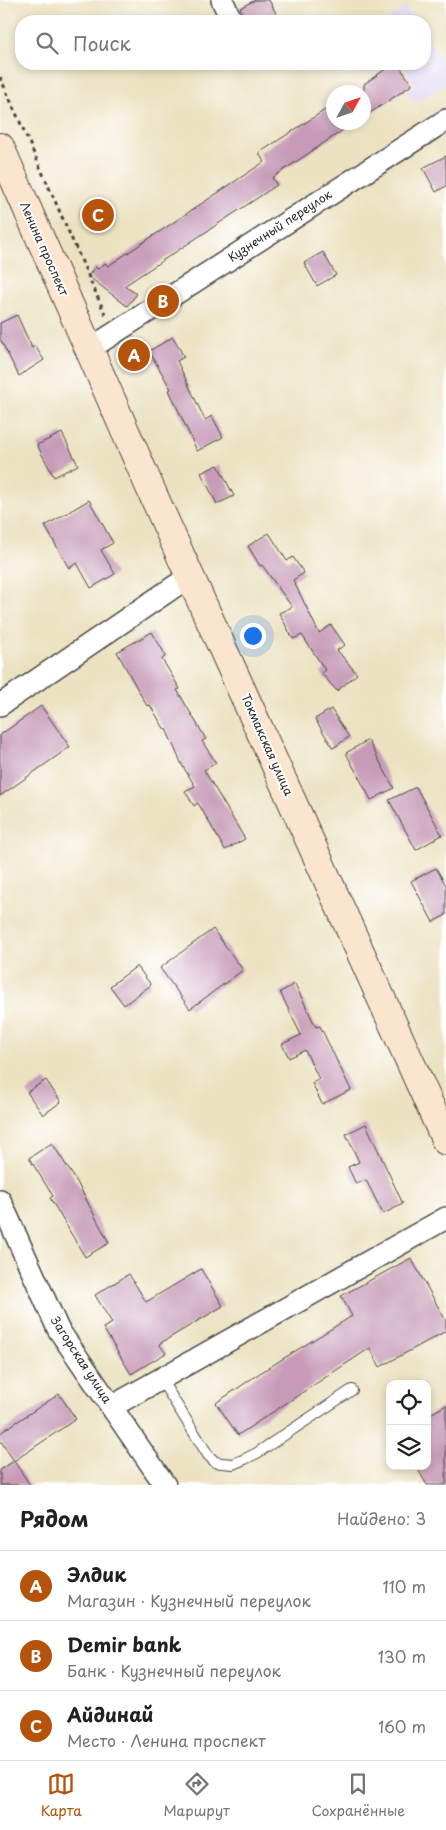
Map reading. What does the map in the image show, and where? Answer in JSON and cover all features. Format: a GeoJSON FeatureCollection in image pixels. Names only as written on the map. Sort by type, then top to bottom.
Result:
{"type":"FeatureCollection","features":[{"type":"Feature","properties":{"kind":"main road","name":"Ленина проспект"},"geometry":{"type":"LineString","coordinates":[[0,148],[88,350]]}},
{"type":"Feature","properties":{"kind":"main road","name":"Токмакская улица"},"geometry":{"type":"LineString","coordinates":[[88,350],[446,1141]]}},
{"type":"Feature","properties":{"kind":"street","name":"Кузнечный переулок"},"geometry":{"type":"LineString","coordinates":[[88,350],[446,120]]}},
{"type":"Feature","properties":{"kind":"street"},"geometry":{"type":"LineString","coordinates":[[0,705],[190,576]]}},
{"type":"Feature","properties":{"kind":"street","name":"Загорская улица"},"geometry":{"type":"LineString","coordinates":[[0,1200],[58,1329],[165,1485]]}},
{"type":"Feature","properties":{"kind":"street"},"geometry":{"type":"LineString","coordinates":[[111,1406],[446,1218]]}},
{"type":"Feature","properties":{"kind":"lane"},"geometry":{"type":"LineString","coordinates":[[160,1378],[208,1455],[215,1462],[233,1464],[257,1453],[352,1390]]}},
{"type":"Feature","properties":{"kind":"path"},"geometry":{"type":"LineString","coordinates":[[0,77],[114,333]]}},
{"type":"Feature","properties":{"kind":"shaded area"},"geometry":{"type":"Polygon","coordinates":[[[406,7],[411,15],[393,15],[406,7]]]}},
{"type":"Feature","properties":{"kind":"shaded area"},"geometry":{"type":"Polygon","coordinates":[[[431,44],[446,67],[446,83],[415,103],[407,91],[416,85],[406,70],[431,70],[431,44]]]}},
{"type":"Feature","properties":{"kind":"building"},"geometry":{"type":"Polygon","coordinates":[[[255,0],[269,0],[277,15],[244,15],[240,8],[255,0]]]}},
{"type":"Feature","properties":{"kind":"building"},"geometry":{"type":"Polygon","coordinates":[[[384,70],[402,70],[412,85],[371,112],[371,85],[364,85],[384,70]]]}},
{"type":"Feature","properties":{"kind":"building"},"geometry":{"type":"Polygon","coordinates":[[[326,109],[326,130],[343,130],[272,178],[277,185],[124,286],[137,294],[127,306],[88,276],[95,267],[98,269],[105,263],[108,266],[264,162],[259,153],[326,109]]]}},
{"type":"Feature","properties":{"kind":"building"},"geometry":{"type":"Polygon","coordinates":[[[446,156],[446,186],[436,192],[423,168],[446,156]]]}},
{"type":"Feature","properties":{"kind":"building"},"geometry":{"type":"Polygon","coordinates":[[[104,201],[114,221],[90,231],[82,209],[104,201]]]}},
{"type":"Feature","properties":{"kind":"building"},"geometry":{"type":"Polygon","coordinates":[[[323,252],[336,275],[317,286],[304,263],[323,252]]]}},
{"type":"Feature","properties":{"kind":"building"},"geometry":{"type":"Polygon","coordinates":[[[17,315],[32,348],[35,346],[44,360],[19,376],[0,339],[0,323],[17,315]]]}},
{"type":"Feature","properties":{"kind":"building"},"geometry":{"type":"Polygon","coordinates":[[[173,337],[184,357],[177,361],[205,420],[212,416],[223,437],[197,451],[169,390],[171,389],[149,351],[173,337]]]}},
{"type":"Feature","properties":{"kind":"building"},"geometry":{"type":"Polygon","coordinates":[[[62,433],[78,465],[54,477],[37,445],[62,433]]]}},
{"type":"Feature","properties":{"kind":"building"},"geometry":{"type":"Polygon","coordinates":[[[218,465],[234,496],[217,504],[201,473],[218,465]]]}},
{"type":"Feature","properties":{"kind":"building"},"geometry":{"type":"Polygon","coordinates":[[[89,500],[113,543],[101,550],[115,574],[91,588],[77,563],[69,568],[45,526],[89,500]]]}},
{"type":"Feature","properties":{"kind":"building"},"geometry":{"type":"Polygon","coordinates":[[[269,533],[287,561],[293,557],[304,573],[293,580],[319,633],[331,625],[345,645],[337,650],[357,674],[337,691],[321,673],[325,670],[302,635],[293,639],[279,613],[292,607],[262,565],[260,566],[248,546],[269,533]]]}},
{"type":"Feature","properties":{"kind":"building"},"geometry":{"type":"Polygon","coordinates":[[[152,632],[166,656],[162,659],[180,689],[177,690],[206,739],[202,741],[216,763],[204,770],[245,839],[225,850],[198,803],[194,806],[185,791],[195,786],[182,765],[166,729],[150,705],[147,706],[117,652],[152,632]]]}},
{"type":"Feature","properties":{"kind":"building"},"geometry":{"type":"Polygon","coordinates":[[[41,706],[70,747],[0,796],[0,735],[41,706]]]}},
{"type":"Feature","properties":{"kind":"building"},"geometry":{"type":"Polygon","coordinates":[[[331,709],[349,737],[333,748],[315,719],[331,709]]]}},
{"type":"Feature","properties":{"kind":"building"},"geometry":{"type":"Polygon","coordinates":[[[368,740],[394,788],[371,800],[346,753],[368,740]]]}},
{"type":"Feature","properties":{"kind":"building"},"geometry":{"type":"Polygon","coordinates":[[[416,787],[442,835],[416,850],[389,800],[416,787]]]}},
{"type":"Feature","properties":{"kind":"building"},"geometry":{"type":"Polygon","coordinates":[[[436,868],[446,885],[446,915],[433,922],[411,881],[436,868]]]}},
{"type":"Feature","properties":{"kind":"building"},"geometry":{"type":"Polygon","coordinates":[[[213,929],[243,970],[190,1009],[160,968],[213,929]]]}},
{"type":"Feature","properties":{"kind":"building"},"geometry":{"type":"Polygon","coordinates":[[[137,966],[151,985],[124,1005],[110,986],[137,966]]]}},
{"type":"Feature","properties":{"kind":"building"},"geometry":{"type":"Polygon","coordinates":[[[295,984],[316,1027],[320,1026],[351,1090],[322,1104],[312,1083],[319,1079],[305,1050],[289,1058],[282,1044],[301,1035],[280,992],[295,984]]]}},
{"type":"Feature","properties":{"kind":"building"},"geometry":{"type":"Polygon","coordinates":[[[46,1080],[61,1102],[43,1115],[27,1092],[46,1080]]]}},
{"type":"Feature","properties":{"kind":"building"},"geometry":{"type":"Polygon","coordinates":[[[366,1124],[403,1204],[383,1214],[366,1180],[356,1184],[348,1167],[359,1162],[346,1134],[366,1124]]]}},
{"type":"Feature","properties":{"kind":"building"},"geometry":{"type":"Polygon","coordinates":[[[52,1143],[77,1182],[109,1243],[85,1257],[50,1198],[53,1196],[29,1158],[52,1143]]]}},
{"type":"Feature","properties":{"kind":"building"},"geometry":{"type":"Polygon","coordinates":[[[411,1258],[446,1321],[446,1331],[380,1367],[370,1348],[238,1435],[216,1403],[260,1373],[352,1316],[341,1296],[411,1258]]]}},
{"type":"Feature","properties":{"kind":"building"},"geometry":{"type":"Polygon","coordinates":[[[201,1269],[223,1306],[159,1344],[166,1353],[131,1374],[103,1328],[112,1323],[95,1295],[129,1274],[146,1302],[201,1269]]]}},
{"type":"Feature","properties":{"kind":"building"},"geometry":{"type":"Polygon","coordinates":[[[59,1394],[76,1419],[14,1461],[0,1440],[0,1433],[59,1394]]]}},
{"type":"Feature","properties":{"kind":"building"},"geometry":{"type":"Polygon","coordinates":[[[446,1405],[446,1485],[427,1485],[418,1470],[431,1470],[431,1414],[446,1405]]]}},
{"type":"Feature","properties":{"kind":"building"},"geometry":{"type":"Polygon","coordinates":[[[14,1461],[30,1485],[0,1485],[0,1470],[14,1461]]]}},
{"type":"Feature","properties":{"kind":"place","name":"Айдинай"},"geometry":{"type":"Point","coordinates":[98,215]}},
{"type":"Feature","properties":{"kind":"place","name":"Demir bank"},"geometry":{"type":"Point","coordinates":[163,301]}},
{"type":"Feature","properties":{"kind":"place","name":"Элдик"},"geometry":{"type":"Point","coordinates":[134,355]}}]}
